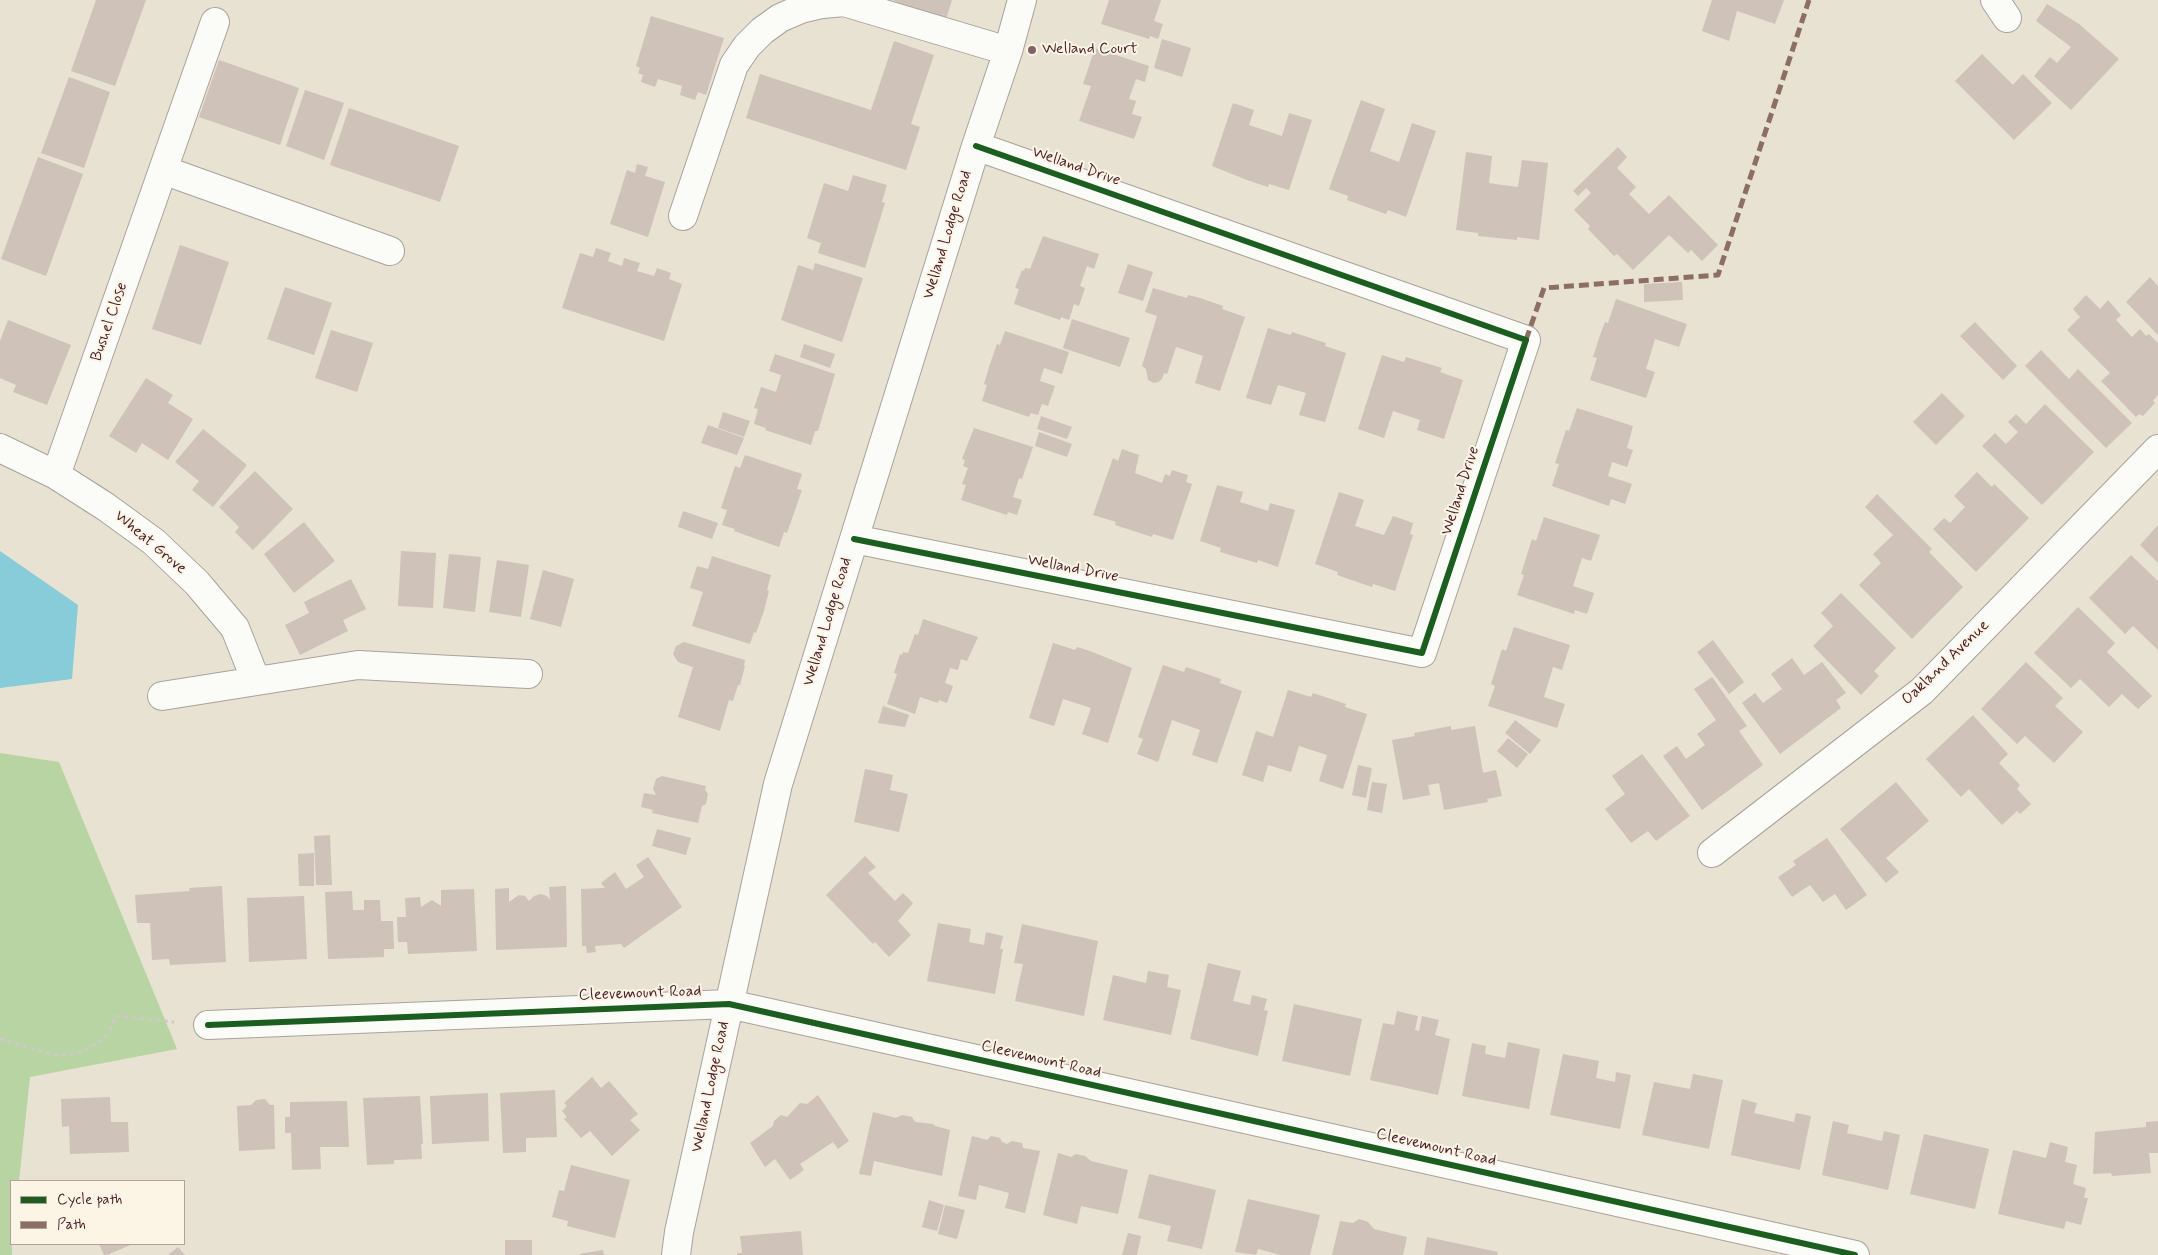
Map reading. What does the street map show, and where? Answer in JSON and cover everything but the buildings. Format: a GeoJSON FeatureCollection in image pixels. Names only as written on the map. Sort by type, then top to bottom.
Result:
{"type":"FeatureCollection","features":[{"type":"Feature","properties":{"kind":"street","name":"Welland Lodge Road"},"geometry":{"type":"LineString","coordinates":[[676,1255],[679,1232],[778,784],[976,146],[1008,51],[1022,0]]}},
{"type":"Feature","properties":{"kind":"street"},"geometry":{"type":"LineString","coordinates":[[684,216],[734,65],[752,41],[780,18],[801,9],[822,4],[844,2],[1008,51]]}},
{"type":"Feature","properties":{"kind":"street","name":"Bushel Close"},"geometry":{"type":"LineString","coordinates":[[56,475],[215,22]]}},
{"type":"Feature","properties":{"kind":"street","name":"Welland Drive"},"geometry":{"type":"LineString","coordinates":[[854,538],[1422,654],[1526,340],[976,146]]}},
{"type":"Feature","properties":{"kind":"street"},"geometry":{"type":"LineString","coordinates":[[163,170],[390,251]]}},
{"type":"Feature","properties":{"kind":"street","name":"Wheat Grove"},"geometry":{"type":"LineString","coordinates":[[0,448],[56,475],[106,506],[154,542],[197,583],[235,628],[256,681]]}},
{"type":"Feature","properties":{"kind":"street","name":"Oakland Avenue"},"geometry":{"type":"LineString","coordinates":[[1712,853],[1922,691],[2158,449]]}},
{"type":"Feature","properties":{"kind":"street"},"geometry":{"type":"LineString","coordinates":[[162,696],[358,665],[528,674]]}},
{"type":"Feature","properties":{"kind":"street","name":"Cleevemount Road"},"geometry":{"type":"LineString","coordinates":[[208,1025],[729,1004],[1855,1255]]}},
{"type":"Feature","properties":{"kind":"path"},"geometry":{"type":"LineString","coordinates":[[0,1039],[52,1055],[68,1055],[82,1052],[98,1043],[110,1030],[116,1016],[208,1025]]}},
{"type":"Feature","properties":{"kind":"green space"},"geometry":{"type":"Polygon","coordinates":[[[0,753],[59,762],[177,1049],[30,1077],[19,1180],[10,1180],[10,1245],[12,1245],[12,1255],[0,1255],[0,753]]]}},
{"type":"Feature","properties":{"kind":"water"},"geometry":{"type":"Polygon","coordinates":[[[0,551],[78,605],[72,679],[0,688],[0,551]]]}},
{"type":"Feature","properties":{"kind":"marked path"},"geometry":{"type":"LineString","coordinates":[[1526,340],[1544,288],[1718,275],[1809,0]]}},
{"type":"Feature","properties":{"kind":"cycle path"},"geometry":{"type":"LineString","coordinates":[[854,539],[1422,653],[1526,340],[976,146]]}},
{"type":"Feature","properties":{"kind":"cycle path"},"geometry":{"type":"LineString","coordinates":[[208,1025],[729,1004],[1855,1255]]}},
{"type":"Feature","properties":{"kind":"place","name":"Welland Court"},"geometry":{"type":"Point","coordinates":[1032,50]}}]}
